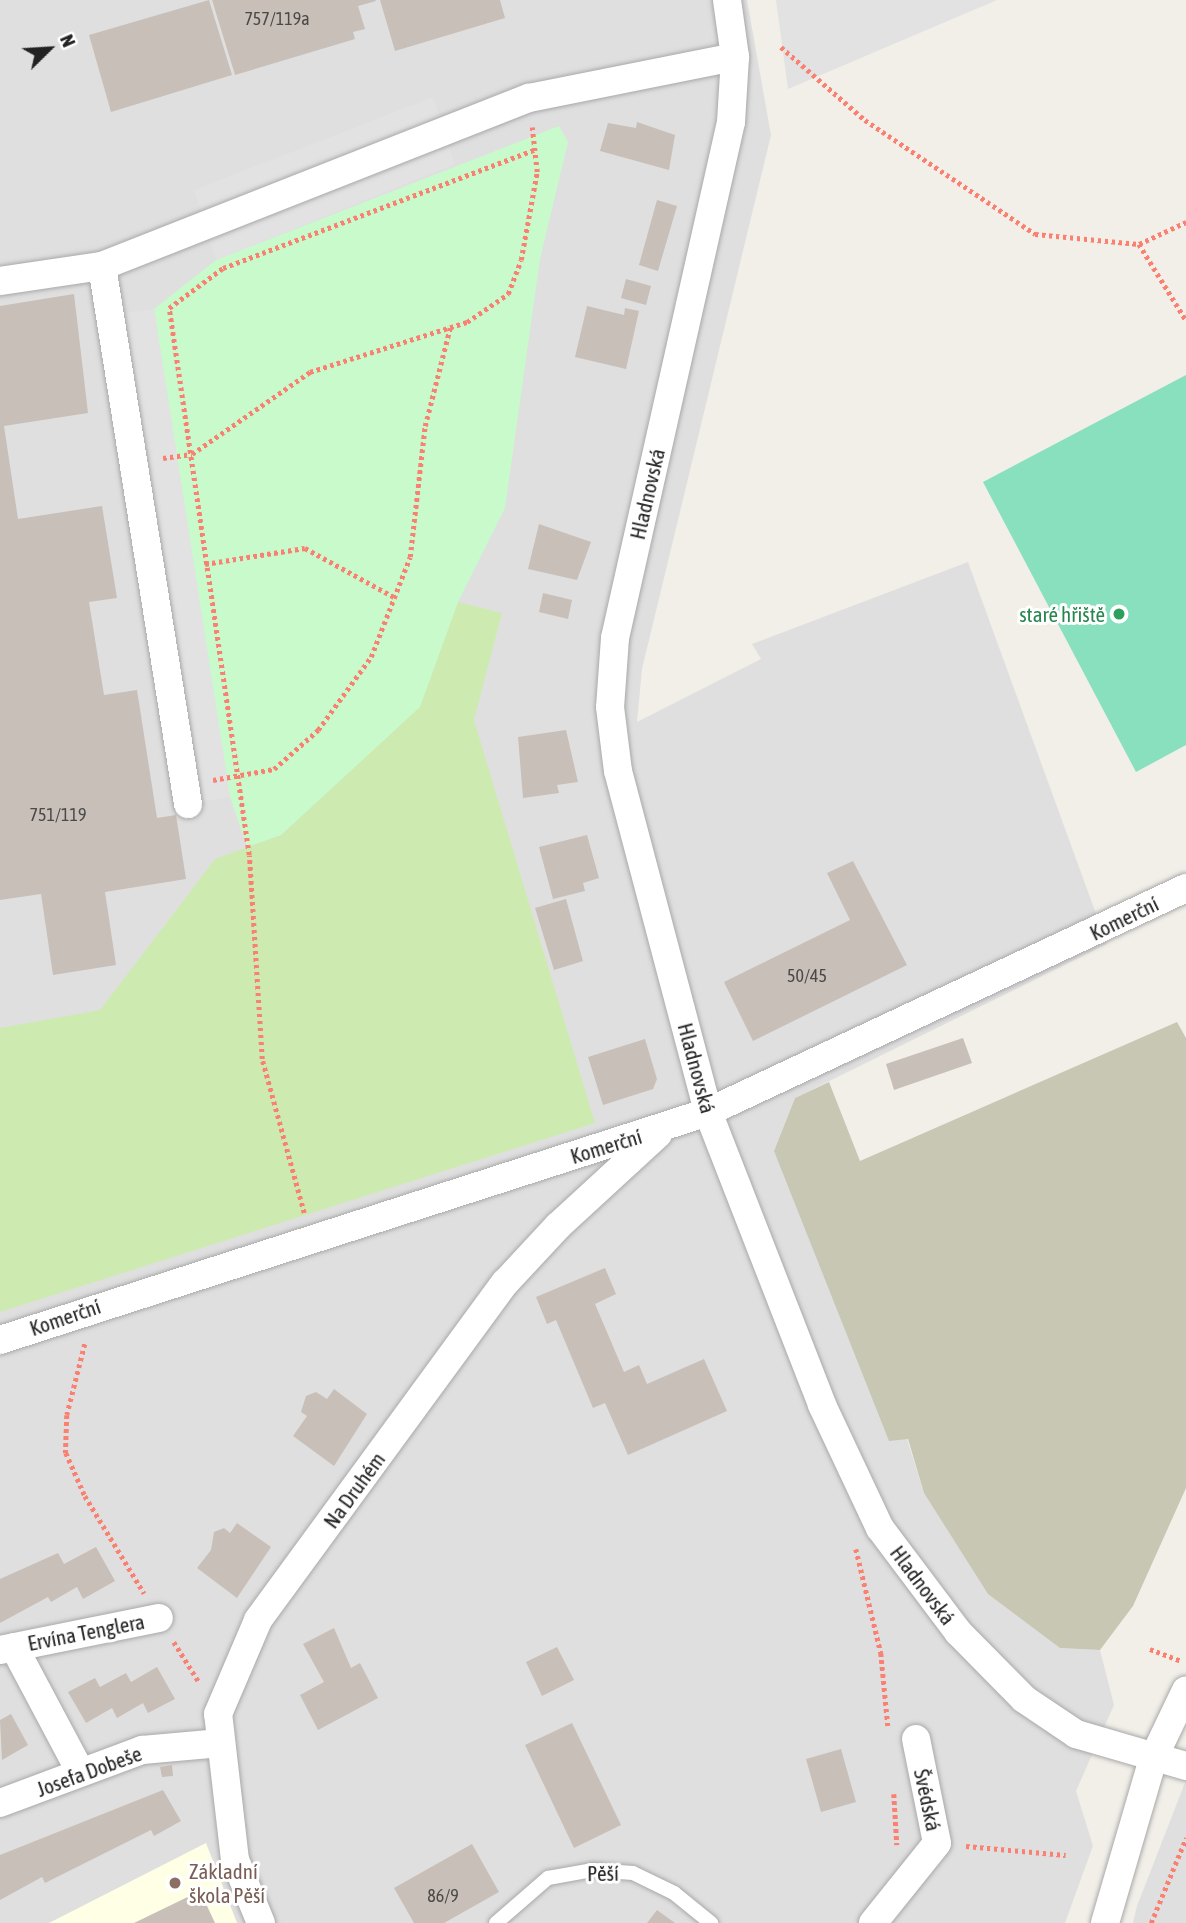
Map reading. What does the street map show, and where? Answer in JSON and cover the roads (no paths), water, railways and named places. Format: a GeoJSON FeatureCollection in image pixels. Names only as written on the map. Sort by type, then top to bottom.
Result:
{"type":"FeatureCollection","features":[{"type":"Feature","properties":{"kind":"street","name":"Hladnovská"},"geometry":{"type":"LineString","coordinates":[[727,0],[735,57],[731,122],[615,638],[610,707],[618,771],[708,1112],[822,1405],[880,1528],[958,1632],[1024,1699],[1076,1734],[1153,1759],[1186,1766]]}},
{"type":"Feature","properties":{"kind":"street"},"geometry":{"type":"LineString","coordinates":[[0,281],[102,266],[529,99],[735,57]]}},
{"type":"Feature","properties":{"kind":"street"},"geometry":{"type":"LineString","coordinates":[[102,266],[186,794]]}},
{"type":"Feature","properties":{"kind":"street","name":"Komerční"},"geometry":{"type":"LineString","coordinates":[[0,1340],[94,1306],[665,1128],[708,1112],[1186,888]]}},
{"type":"Feature","properties":{"kind":"street","name":"Na Druhém"},"geometry":{"type":"LineString","coordinates":[[261,1923],[235,1860],[218,1714],[258,1620],[505,1283],[558,1226],[665,1128]]}},
{"type":"Feature","properties":{"kind":"street","name":"Ervína Tenglera"},"geometry":{"type":"LineString","coordinates":[[80,1771],[7,1649],[159,1618]]}},
{"type":"Feature","properties":{"kind":"street"},"geometry":{"type":"LineString","coordinates":[[1105,1923],[1153,1759],[1186,1690]]}},
{"type":"Feature","properties":{"kind":"street","name":"Švédská"},"geometry":{"type":"LineString","coordinates":[[873,1923],[937,1843],[902,1739]]}},
{"type":"Feature","properties":{"kind":"street","name":"Josefa Dobeše"},"geometry":{"type":"LineString","coordinates":[[0,1803],[142,1750],[221,1743]]}},
{"type":"Feature","properties":{"kind":"lane","name":"Pěší"},"geometry":{"type":"LineString","coordinates":[[496,1923],[548,1878],[593,1870],[633,1873],[674,1893],[712,1923]]}},
{"type":"Feature","properties":{"kind":"place","name":"staré hřiště"},"geometry":{"type":"Point","coordinates":[1119,614]}},
{"type":"Feature","properties":{"kind":"place","name":"Základní škola Pěší"},"geometry":{"type":"Point","coordinates":[175,1883]}}]}
